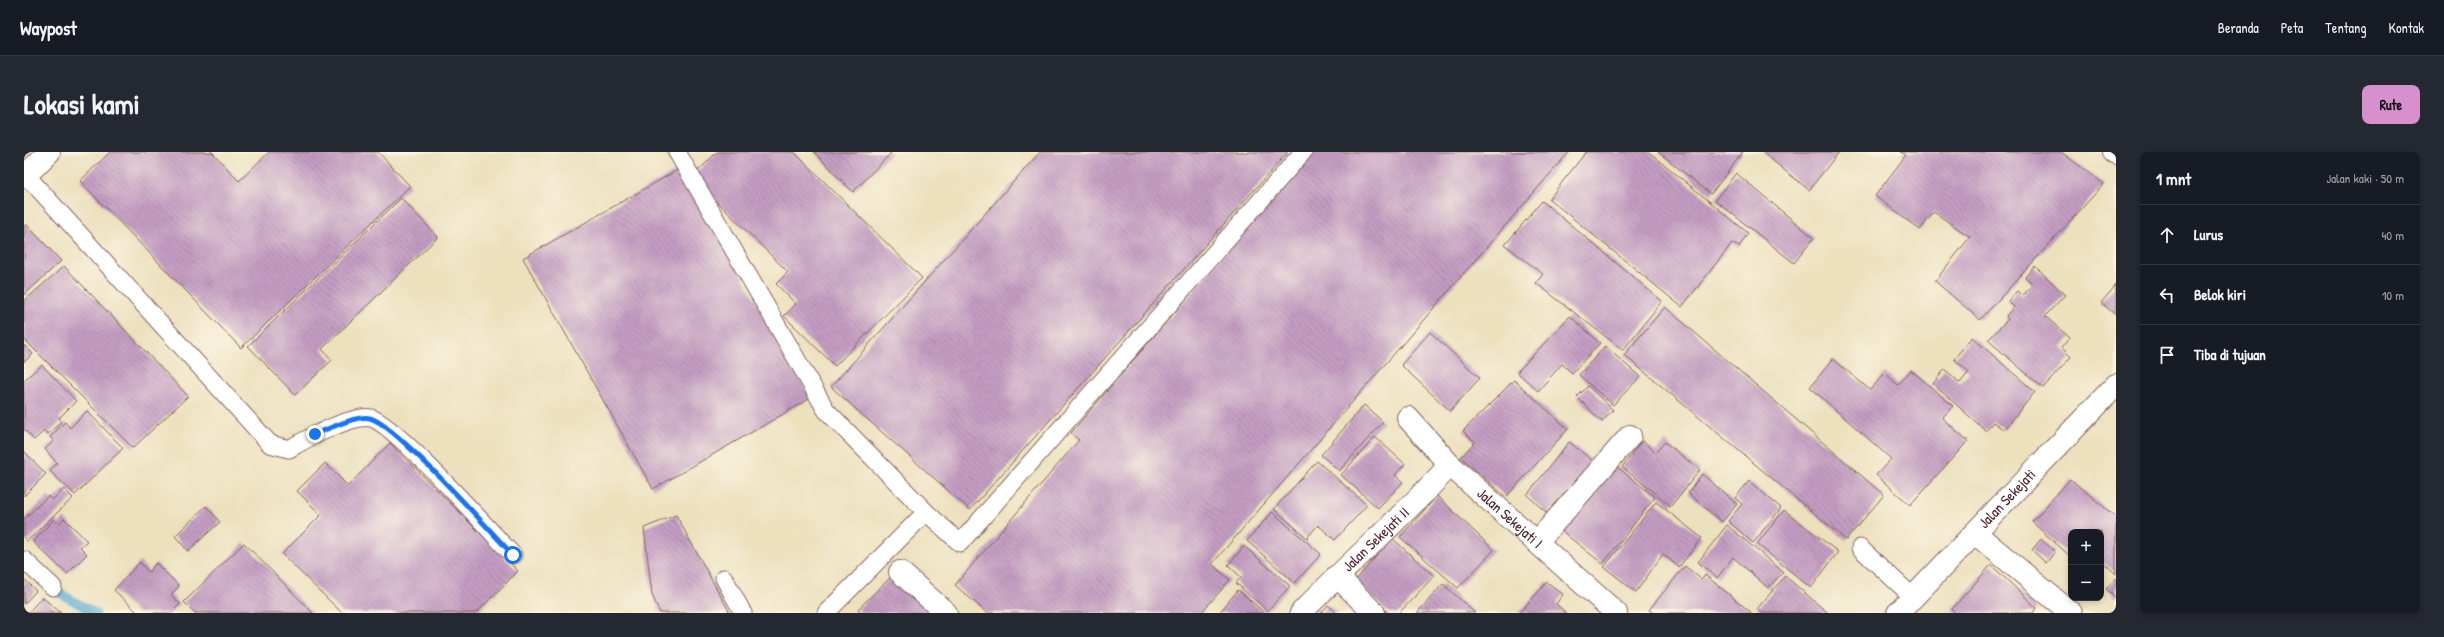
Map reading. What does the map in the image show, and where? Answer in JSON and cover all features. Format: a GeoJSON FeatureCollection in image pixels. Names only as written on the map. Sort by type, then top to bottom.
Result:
{"type":"FeatureCollection","features":[{"type":"Feature","properties":{"kind":"street"},"geometry":{"type":"LineString","coordinates":[[25,176],[48,152]]}},
{"type":"Feature","properties":{"kind":"street","name":"Jalan Sekejati"},"geometry":{"type":"LineString","coordinates":[[1898,613],[2116,385]]}},
{"type":"Feature","properties":{"kind":"street","name":"Jalan Sekejati I"},"geometry":{"type":"LineString","coordinates":[[1408,418],[1450,465],[1616,613]]}},
{"type":"Feature","properties":{"kind":"street"},"geometry":{"type":"LineString","coordinates":[[1536,542],[1630,436]]}},
{"type":"Feature","properties":{"kind":"street","name":"Jalan Sekejati II"},"geometry":{"type":"LineString","coordinates":[[1301,613],[1336,576],[1428,490],[1450,465]]}},
{"type":"Feature","properties":{"kind":"street"},"geometry":{"type":"LineString","coordinates":[[1975,533],[2070,613]]}},
{"type":"Feature","properties":{"kind":"street"},"geometry":{"type":"LineString","coordinates":[[900,572],[946,613]]}},
{"type":"Feature","properties":{"kind":"street"},"geometry":{"type":"LineString","coordinates":[[1336,576],[1374,613]]}},
{"type":"Feature","properties":{"kind":"lane"},"geometry":{"type":"LineString","coordinates":[[677,152],[826,410],[926,512],[960,543],[1303,152]]}},
{"type":"Feature","properties":{"kind":"lane"},"geometry":{"type":"LineString","coordinates":[[25,176],[270,444],[289,449],[315,434],[344,424],[364,418],[377,421],[400,438],[513,555]]}},
{"type":"Feature","properties":{"kind":"lane"},"geometry":{"type":"LineString","coordinates":[[826,613],[926,512]]}},
{"type":"Feature","properties":{"kind":"lane"},"geometry":{"type":"LineString","coordinates":[[1860,548],[1913,598]]}},
{"type":"Feature","properties":{"kind":"lane"},"geometry":{"type":"LineString","coordinates":[[24,560],[53,587]]}},
{"type":"Feature","properties":{"kind":"lane"},"geometry":{"type":"LineString","coordinates":[[724,578],[742,613]]}},
{"type":"Feature","properties":{"kind":"building"},"geometry":{"type":"Polygon","coordinates":[[[110,152],[212,152],[239,181],[269,152],[378,152],[410,186],[241,348],[80,181],[110,152]]]}},
{"type":"Feature","properties":{"kind":"building"},"geometry":{"type":"Polygon","coordinates":[[[717,152],[794,152],[922,278],[835,366],[784,316],[796,304],[776,284],[788,272],[692,177],[717,152]]]}},
{"type":"Feature","properties":{"kind":"building"},"geometry":{"type":"Polygon","coordinates":[[[814,152],[892,152],[853,192],[814,152]]]}},
{"type":"Feature","properties":{"kind":"building"},"geometry":{"type":"Polygon","coordinates":[[[1040,152],[1288,152],[970,510],[831,387],[1040,152]]]}},
{"type":"Feature","properties":{"kind":"building"},"geometry":{"type":"Polygon","coordinates":[[[1312,152],[1569,152],[1212,564],[1230,580],[1201,613],[987,613],[955,585],[1079,440],[1071,433],[1312,152]]]}},
{"type":"Feature","properties":{"kind":"building"},"geometry":{"type":"Polygon","coordinates":[[[1586,152],[1649,152],[1748,233],[1739,247],[1732,243],[1682,307],[1549,199],[1586,152]]]}},
{"type":"Feature","properties":{"kind":"building"},"geometry":{"type":"Polygon","coordinates":[[[1658,152],[1743,152],[1711,194],[1658,152]]]}},
{"type":"Feature","properties":{"kind":"building"},"geometry":{"type":"Polygon","coordinates":[[[1762,152],[1839,152],[1809,190],[1762,152]]]}},
{"type":"Feature","properties":{"kind":"building"},"geometry":{"type":"Polygon","coordinates":[[[1901,152],[2061,152],[2104,184],[1980,320],[1935,281],[1970,237],[1934,212],[1920,230],[1875,196],[1906,155],[1901,152]]]}},
{"type":"Feature","properties":{"kind":"building"},"geometry":{"type":"Polygon","coordinates":[[[681,168],[811,398],[653,489],[523,258],[681,168]]]}},
{"type":"Feature","properties":{"kind":"building"},"geometry":{"type":"Polygon","coordinates":[[[1736,173],[1814,238],[1794,263],[1715,200],[1736,173]]]}},
{"type":"Feature","properties":{"kind":"building"},"geometry":{"type":"Polygon","coordinates":[[[401,198],[438,237],[322,349],[332,360],[295,395],[248,346],[401,198]]]}},
{"type":"Feature","properties":{"kind":"building"},"geometry":{"type":"Polygon","coordinates":[[[1542,201],[1662,301],[1623,350],[1536,283],[1543,274],[1505,245],[1542,201]]]}},
{"type":"Feature","properties":{"kind":"building"},"geometry":{"type":"Polygon","coordinates":[[[26,224],[61,261],[24,295],[24,226],[26,224]]]}},
{"type":"Feature","properties":{"kind":"building"},"geometry":{"type":"Polygon","coordinates":[[[64,266],[188,396],[133,448],[24,339],[24,301],[64,266]]]}},
{"type":"Feature","properties":{"kind":"building"},"geometry":{"type":"Polygon","coordinates":[[[2035,266],[2065,295],[2045,316],[2070,338],[2061,347],[2071,357],[2043,388],[1988,340],[2008,319],[2006,316],[2014,307],[2008,301],[2017,291],[2022,296],[2033,284],[2025,277],[2035,266]]]}},
{"type":"Feature","properties":{"kind":"building"},"geometry":{"type":"Polygon","coordinates":[[[2116,285],[2116,315],[2101,303],[2116,285]]]}},
{"type":"Feature","properties":{"kind":"building"},"geometry":{"type":"Polygon","coordinates":[[[1665,307],[1884,495],[1846,540],[1624,355],[1665,307]]]}},
{"type":"Feature","properties":{"kind":"building"},"geometry":{"type":"Polygon","coordinates":[[[1570,316],[1600,343],[1572,373],[1562,364],[1538,391],[1517,372],[1570,316]]]}},
{"type":"Feature","properties":{"kind":"building"},"geometry":{"type":"Polygon","coordinates":[[[1430,332],[1480,378],[1450,411],[1401,365],[1430,332]]]}},
{"type":"Feature","properties":{"kind":"building"},"geometry":{"type":"Polygon","coordinates":[[[1972,337],[2035,392],[2004,430],[1993,422],[1986,431],[1933,384],[1945,369],[1960,383],[1969,372],[1954,359],[1972,337]]]}},
{"type":"Feature","properties":{"kind":"building"},"geometry":{"type":"Polygon","coordinates":[[[24,345],[33,354],[24,362],[24,345]]]}},
{"type":"Feature","properties":{"kind":"building"},"geometry":{"type":"Polygon","coordinates":[[[1605,346],[1640,377],[1613,405],[1579,375],[1605,346]]]}},
{"type":"Feature","properties":{"kind":"building"},"geometry":{"type":"Polygon","coordinates":[[[1833,359],[1870,390],[1885,373],[1898,385],[1911,370],[1953,406],[1942,418],[1968,441],[1910,505],[1876,475],[1891,459],[1810,387],[1833,359]]]}},
{"type":"Feature","properties":{"kind":"building"},"geometry":{"type":"Polygon","coordinates":[[[42,365],[76,401],[59,418],[62,421],[48,434],[44,431],[34,440],[24,429],[24,380],[42,365]]]}},
{"type":"Feature","properties":{"kind":"building"},"geometry":{"type":"Polygon","coordinates":[[[1514,380],[1568,429],[1506,497],[1461,457],[1475,442],[1463,431],[1514,380]]]}},
{"type":"Feature","properties":{"kind":"building"},"geometry":{"type":"Polygon","coordinates":[[[1588,386],[1613,410],[1602,422],[1577,397],[1588,386]]]}},
{"type":"Feature","properties":{"kind":"building"},"geometry":{"type":"Polygon","coordinates":[[[1364,405],[1383,422],[1339,471],[1321,455],[1364,405]]]}},
{"type":"Feature","properties":{"kind":"building"},"geometry":{"type":"Polygon","coordinates":[[[87,411],[123,448],[75,495],[50,471],[57,463],[45,449],[54,441],[50,437],[65,422],[70,428],[87,411]]]}},
{"type":"Feature","properties":{"kind":"building"},"geometry":{"type":"Polygon","coordinates":[[[1375,437],[1405,464],[1395,475],[1403,482],[1378,508],[1341,475],[1375,437]]]}},
{"type":"Feature","properties":{"kind":"building"},"geometry":{"type":"Polygon","coordinates":[[[1642,441],[1656,452],[1665,442],[1700,470],[1671,506],[1622,467],[1642,441]]]}},
{"type":"Feature","properties":{"kind":"building"},"geometry":{"type":"Polygon","coordinates":[[[1569,442],[1597,464],[1548,514],[1527,495],[1569,442]]]}},
{"type":"Feature","properties":{"kind":"building"},"geometry":{"type":"Polygon","coordinates":[[[390,443],[518,571],[476,613],[342,613],[282,554],[321,515],[297,491],[325,463],[348,486],[390,443]]]}},
{"type":"Feature","properties":{"kind":"building"},"geometry":{"type":"Polygon","coordinates":[[[24,451],[46,474],[24,496],[24,451]]]}},
{"type":"Feature","properties":{"kind":"building"},"geometry":{"type":"Polygon","coordinates":[[[1317,461],[1367,505],[1335,540],[1318,525],[1307,538],[1274,509],[1317,461]]]}},
{"type":"Feature","properties":{"kind":"building"},"geometry":{"type":"Polygon","coordinates":[[[1611,462],[1655,497],[1603,564],[1559,529],[1611,462]]]}},
{"type":"Feature","properties":{"kind":"building"},"geometry":{"type":"Polygon","coordinates":[[[1702,474],[1737,504],[1722,522],[1688,493],[1702,474]]]}},
{"type":"Feature","properties":{"kind":"building"},"geometry":{"type":"Polygon","coordinates":[[[2070,479],[2116,517],[2116,574],[2104,563],[2104,529],[2068,529],[2068,554],[2032,522],[2070,479]]]}},
{"type":"Feature","properties":{"kind":"building"},"geometry":{"type":"Polygon","coordinates":[[[1749,481],[1781,508],[1753,543],[1728,521],[1742,504],[1735,498],[1749,481]]]}},
{"type":"Feature","properties":{"kind":"building"},"geometry":{"type":"Polygon","coordinates":[[[64,489],[73,498],[27,541],[24,538],[24,519],[48,496],[52,500],[64,489]]]}},
{"type":"Feature","properties":{"kind":"building"},"geometry":{"type":"Polygon","coordinates":[[[1437,496],[1494,550],[1458,588],[1400,537],[1437,496]]]}},
{"type":"Feature","properties":{"kind":"building"},"geometry":{"type":"Polygon","coordinates":[[[1656,502],[1702,538],[1679,567],[1663,554],[1636,592],[1604,567],[1656,502]]]}},
{"type":"Feature","properties":{"kind":"building"},"geometry":{"type":"Polygon","coordinates":[[[206,506],[220,522],[188,551],[175,536],[206,506]]]}},
{"type":"Feature","properties":{"kind":"building"},"geometry":{"type":"Polygon","coordinates":[[[1784,510],[1838,552],[1811,588],[1757,544],[1784,510]]]}},
{"type":"Feature","properties":{"kind":"building"},"geometry":{"type":"Polygon","coordinates":[[[1272,512],[1321,554],[1295,583],[1247,541],[1272,512]]]}},
{"type":"Feature","properties":{"kind":"building"},"geometry":{"type":"Polygon","coordinates":[[[676,515],[730,613],[660,613],[652,595],[644,528],[676,515]]]}},
{"type":"Feature","properties":{"kind":"building"},"geometry":{"type":"Polygon","coordinates":[[[64,518],[87,541],[80,547],[87,554],[67,574],[33,542],[54,519],[59,524],[64,518]]]}},
{"type":"Feature","properties":{"kind":"building"},"geometry":{"type":"Polygon","coordinates":[[[1727,525],[1783,572],[1768,588],[1733,557],[1717,578],[1698,562],[1727,525]]]}},
{"type":"Feature","properties":{"kind":"building"},"geometry":{"type":"Polygon","coordinates":[[[1392,538],[1434,576],[1399,613],[1389,613],[1355,581],[1392,538]]]}},
{"type":"Feature","properties":{"kind":"building"},"geometry":{"type":"Polygon","coordinates":[[[2041,539],[2055,552],[2046,563],[2032,550],[2041,539]]]}},
{"type":"Feature","properties":{"kind":"building"},"geometry":{"type":"Polygon","coordinates":[[[244,543],[313,613],[195,613],[184,602],[244,543]]]}},
{"type":"Feature","properties":{"kind":"building"},"geometry":{"type":"Polygon","coordinates":[[[1244,546],[1290,586],[1267,611],[1236,583],[1241,577],[1228,565],[1244,546]]]}},
{"type":"Feature","properties":{"kind":"building"},"geometry":{"type":"Polygon","coordinates":[[[140,562],[149,572],[156,563],[179,586],[171,595],[180,604],[171,613],[138,613],[114,590],[140,562]]]}},
{"type":"Feature","properties":{"kind":"building"},"geometry":{"type":"Polygon","coordinates":[[[1991,565],[2037,608],[2033,613],[1955,613],[1952,609],[1991,565]]]}},
{"type":"Feature","properties":{"kind":"building"},"geometry":{"type":"Polygon","coordinates":[[[1685,566],[1701,579],[1705,575],[1752,613],[1653,613],[1649,610],[1685,566]]]}},
{"type":"Feature","properties":{"kind":"building"},"geometry":{"type":"Polygon","coordinates":[[[893,575],[934,613],[862,613],[858,609],[893,575]]]}},
{"type":"Feature","properties":{"kind":"building"},"geometry":{"type":"Polygon","coordinates":[[[1785,576],[1828,613],[1762,613],[1757,609],[1785,576]]]}},
{"type":"Feature","properties":{"kind":"building"},"geometry":{"type":"Polygon","coordinates":[[[2116,578],[2116,599],[2106,589],[2116,578]]]}},
{"type":"Feature","properties":{"kind":"building"},"geometry":{"type":"Polygon","coordinates":[[[24,579],[36,591],[24,604],[24,579]]]}},
{"type":"Feature","properties":{"kind":"building"},"geometry":{"type":"Polygon","coordinates":[[[1547,582],[1563,594],[1556,604],[1566,613],[1519,613],[1547,582]]]}},
{"type":"Feature","properties":{"kind":"building"},"geometry":{"type":"Polygon","coordinates":[[[1443,584],[1475,613],[1417,613],[1443,584]]]}},
{"type":"Feature","properties":{"kind":"building"},"geometry":{"type":"Polygon","coordinates":[[[1238,590],[1265,613],[1219,613],[1238,590]]]}},
{"type":"Feature","properties":{"kind":"building"},"geometry":{"type":"Polygon","coordinates":[[[42,597],[61,613],[28,613],[42,597]]]}},
{"type":"Feature","properties":{"kind":"building"},"geometry":{"type":"Polygon","coordinates":[[[1328,605],[1337,613],[1321,613],[1328,605]]]}},
{"type":"Feature","properties":{"kind":"waterway"},"geometry":{"type":"LineString","coordinates":[[48,587],[96,613]]}},
{"type":"Feature","properties":{"kind":"route"},"geometry":{"type":"LineString","coordinates":[[315,434],[364,418],[370,418],[377,421],[400,438],[513,555]]}}]}
